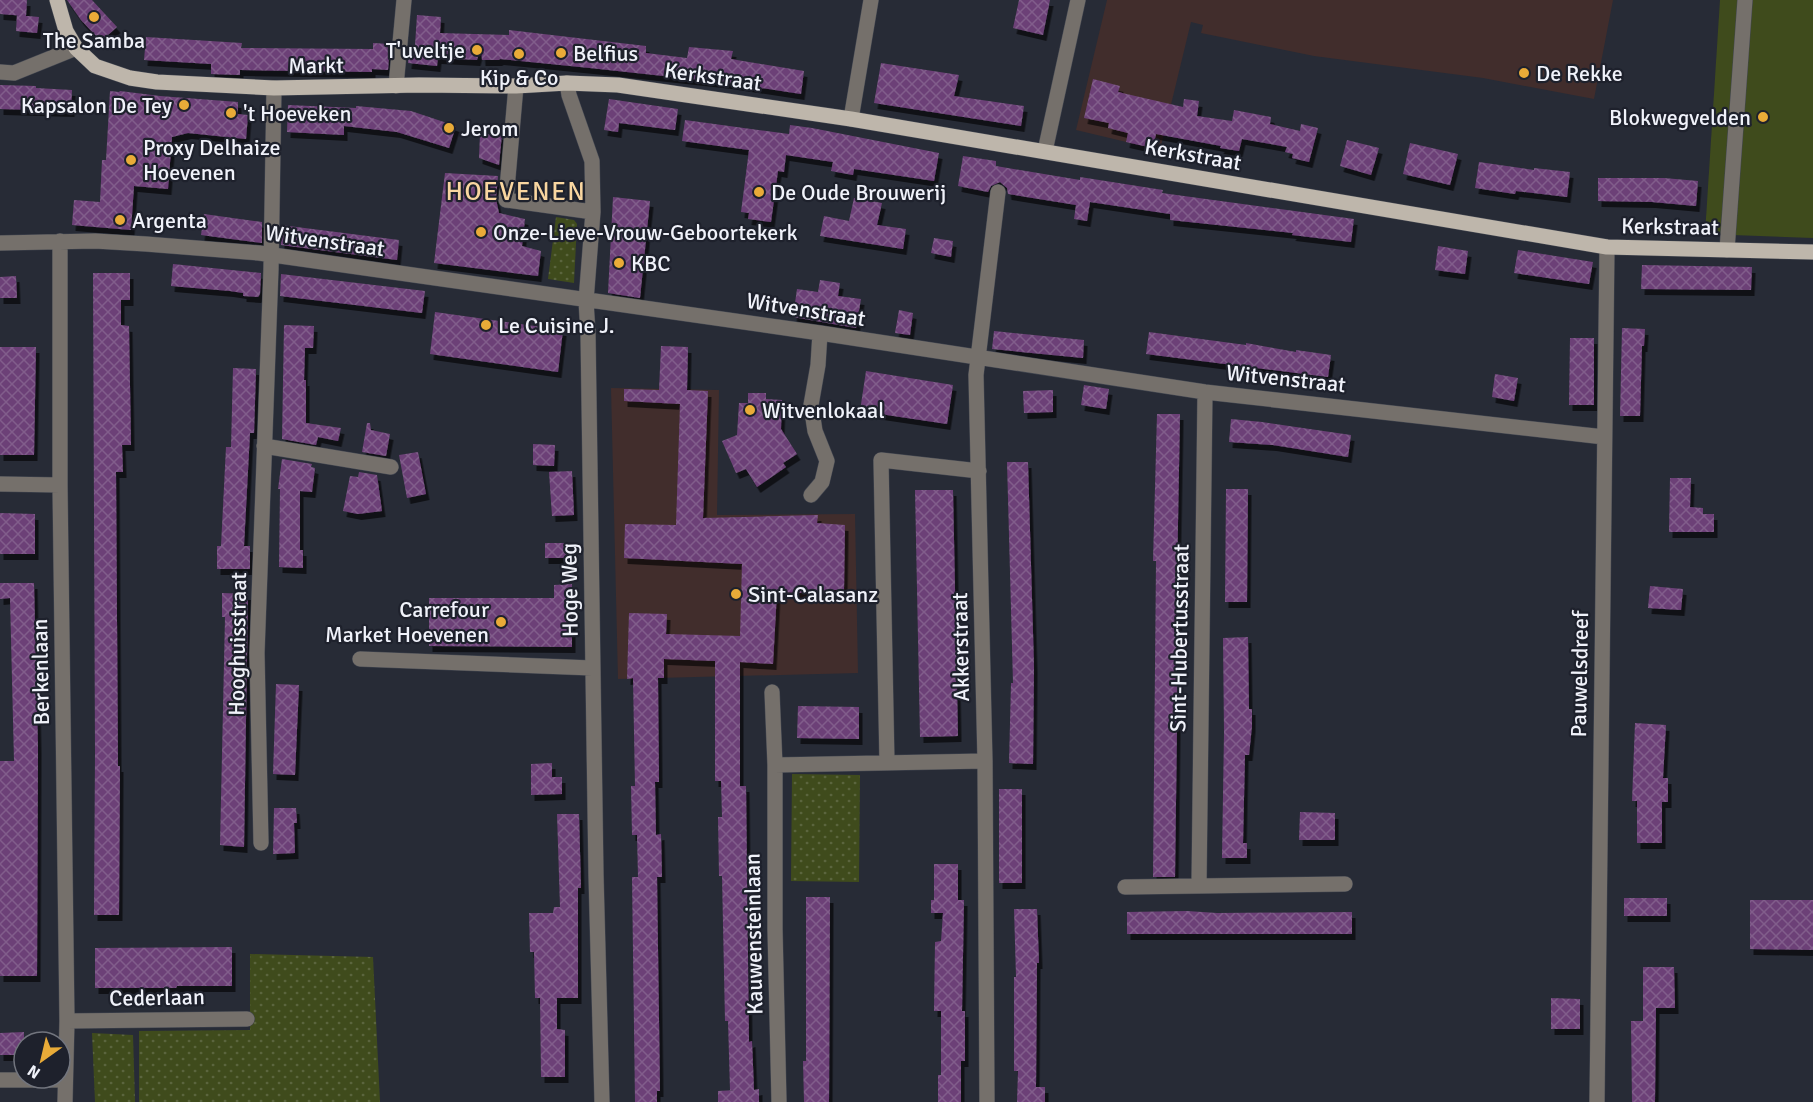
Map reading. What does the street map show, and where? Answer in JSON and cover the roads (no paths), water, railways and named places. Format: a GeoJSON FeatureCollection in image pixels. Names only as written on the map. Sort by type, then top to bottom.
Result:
{"type":"FeatureCollection","features":[{"type":"Feature","properties":{"kind":"main road"},"geometry":{"type":"LineString","coordinates":[[57,0],[66,31],[76,48]]}},
{"type":"Feature","properties":{"kind":"main road","name":"Markt"},"geometry":{"type":"LineString","coordinates":[[76,48],[95,66],[130,78],[157,82],[274,88],[516,86],[567,82]]}},
{"type":"Feature","properties":{"kind":"main road","name":"Kerkstraat"},"geometry":{"type":"LineString","coordinates":[[567,82],[618,85],[851,119],[1607,247],[1813,252]]}},
{"type":"Feature","properties":{"kind":"street"},"geometry":{"type":"LineString","coordinates":[[396,86],[404,0]]}},
{"type":"Feature","properties":{"kind":"street"},"geometry":{"type":"LineString","coordinates":[[851,119],[871,0]]}},
{"type":"Feature","properties":{"kind":"street"},"geometry":{"type":"LineString","coordinates":[[1046,151],[1078,0]]}},
{"type":"Feature","properties":{"kind":"street"},"geometry":{"type":"LineString","coordinates":[[1726,250],[1744,0]]}},
{"type":"Feature","properties":{"kind":"street"},"geometry":{"type":"LineString","coordinates":[[0,72],[14,72],[76,48]]}},
{"type":"Feature","properties":{"kind":"street","name":"Hoge Weg"},"geometry":{"type":"LineString","coordinates":[[567,82],[569,95],[592,161],[593,212],[586,301],[602,1102]]}},
{"type":"Feature","properties":{"kind":"street"},"geometry":{"type":"LineString","coordinates":[[516,86],[506,200],[593,212]]}},
{"type":"Feature","properties":{"kind":"street","name":"Hooghuisstraat"},"geometry":{"type":"LineString","coordinates":[[261,843],[257,653],[271,256],[274,88]]}},
{"type":"Feature","properties":{"kind":"street","name":"Akkerstraat"},"geometry":{"type":"LineString","coordinates":[[987,1102],[985,761],[977,358],[998,192]]}},
{"type":"Feature","properties":{"kind":"street","name":"Witvenstraat"},"geometry":{"type":"LineString","coordinates":[[0,243],[60,241],[146,244],[271,256],[820,333],[1205,392],[1604,437]]}},
{"type":"Feature","properties":{"kind":"street","name":"Berkenlaan"},"geometry":{"type":"LineString","coordinates":[[60,241],[60,485],[67,1030]]}},
{"type":"Feature","properties":{"kind":"street","name":"Pauwelsdreef"},"geometry":{"type":"LineString","coordinates":[[1597,1102],[1607,247]]}},
{"type":"Feature","properties":{"kind":"street"},"geometry":{"type":"LineString","coordinates":[[811,495],[822,483],[827,460],[816,431],[812,405],[820,333]]}},
{"type":"Feature","properties":{"kind":"street","name":"Sint-Hubertusstraat"},"geometry":{"type":"LineString","coordinates":[[1199,885],[1205,392]]}},
{"type":"Feature","properties":{"kind":"street"},"geometry":{"type":"LineString","coordinates":[[264,446],[391,467]]}},
{"type":"Feature","properties":{"kind":"street"},"geometry":{"type":"LineString","coordinates":[[887,763],[881,460],[979,471]]}},
{"type":"Feature","properties":{"kind":"street"},"geometry":{"type":"LineString","coordinates":[[0,484],[60,485]]}},
{"type":"Feature","properties":{"kind":"street"},"geometry":{"type":"LineString","coordinates":[[360,658],[592,668]]}},
{"type":"Feature","properties":{"kind":"street","name":"Kauwensteinlaan"},"geometry":{"type":"LineString","coordinates":[[772,692],[779,1102]]}},
{"type":"Feature","properties":{"kind":"street"},"geometry":{"type":"LineString","coordinates":[[775,765],[985,761]]}},
{"type":"Feature","properties":{"kind":"street"},"geometry":{"type":"LineString","coordinates":[[1125,887],[1344,884]]}},
{"type":"Feature","properties":{"kind":"street","name":"Cederlaan"},"geometry":{"type":"LineString","coordinates":[[67,1021],[247,1019]]}},
{"type":"Feature","properties":{"kind":"place","name":"The Samba"},"geometry":{"type":"Point","coordinates":[94,17]}},
{"type":"Feature","properties":{"kind":"place","name":"T'uveltje"},"geometry":{"type":"Point","coordinates":[477,50]}},
{"type":"Feature","properties":{"kind":"place","name":"Belfius"},"geometry":{"type":"Point","coordinates":[561,53]}},
{"type":"Feature","properties":{"kind":"place","name":"Kip & Co"},"geometry":{"type":"Point","coordinates":[519,54]}},
{"type":"Feature","properties":{"kind":"place","name":"De Rekke"},"geometry":{"type":"Point","coordinates":[1524,73]}},
{"type":"Feature","properties":{"kind":"place","name":"Kapsalon De Tey"},"geometry":{"type":"Point","coordinates":[184,105]}},
{"type":"Feature","properties":{"kind":"place","name":"'t Hoeveken"},"geometry":{"type":"Point","coordinates":[231,113]}},
{"type":"Feature","properties":{"kind":"place","name":"Blokwegvelden"},"geometry":{"type":"Point","coordinates":[1763,117]}},
{"type":"Feature","properties":{"kind":"place","name":"Jerom"},"geometry":{"type":"Point","coordinates":[449,128]}},
{"type":"Feature","properties":{"kind":"place","name":"Proxy Delhaize Hoevenen"},"geometry":{"type":"Point","coordinates":[131,160]}},
{"type":"Feature","properties":{"kind":"place","name":"De Oude Brouwerij"},"geometry":{"type":"Point","coordinates":[759,192]}},
{"type":"Feature","properties":{"kind":"place","name":"Argenta"},"geometry":{"type":"Point","coordinates":[120,220]}},
{"type":"Feature","properties":{"kind":"place","name":"Onze-Lieve-Vrouw-Geboortekerk"},"geometry":{"type":"Point","coordinates":[481,232]}},
{"type":"Feature","properties":{"kind":"place","name":"KBC"},"geometry":{"type":"Point","coordinates":[619,263]}},
{"type":"Feature","properties":{"kind":"place","name":"Le Cuisine J."},"geometry":{"type":"Point","coordinates":[486,325]}},
{"type":"Feature","properties":{"kind":"place","name":"Witvenlokaal"},"geometry":{"type":"Point","coordinates":[750,410]}},
{"type":"Feature","properties":{"kind":"place","name":"Sint-Calasanz"},"geometry":{"type":"Point","coordinates":[736,594]}},
{"type":"Feature","properties":{"kind":"place","name":"Carrefour Market Hoevenen"},"geometry":{"type":"Point","coordinates":[501,622]}},
{"type":"Feature","properties":{"kind":"district","name":"HOEVENEN"},"geometry":{"type":"Point","coordinates":[516,191]}}]}
